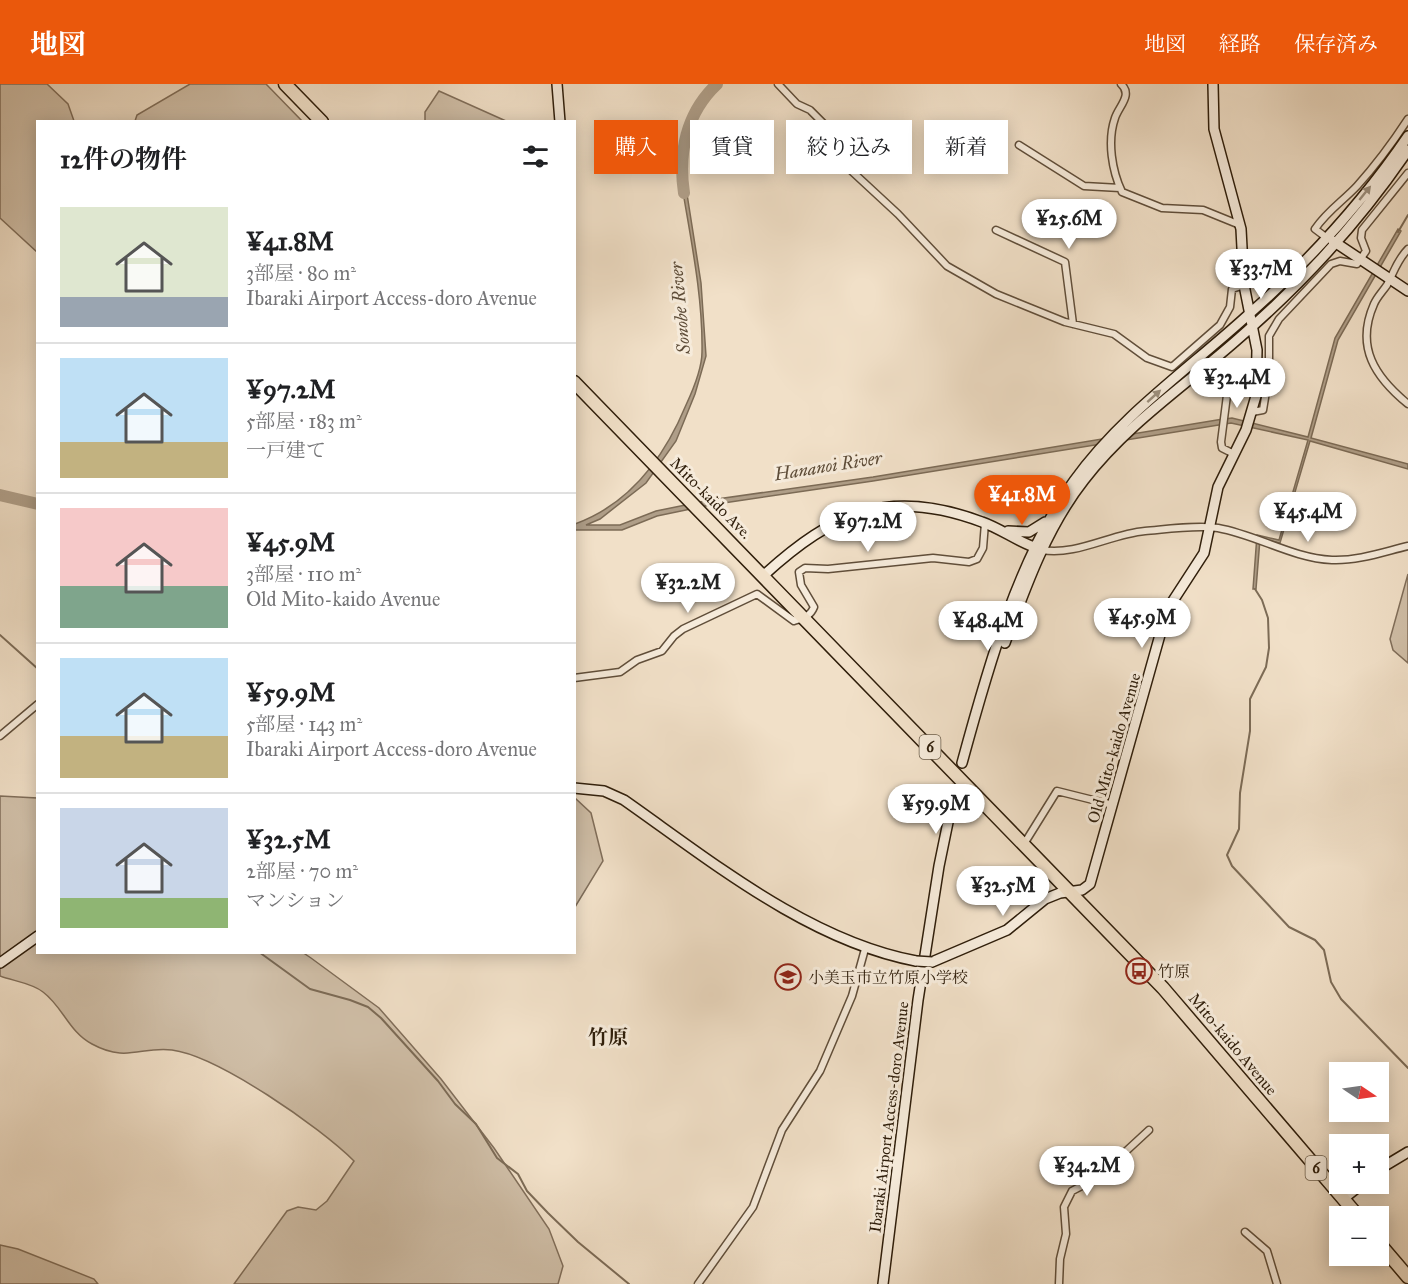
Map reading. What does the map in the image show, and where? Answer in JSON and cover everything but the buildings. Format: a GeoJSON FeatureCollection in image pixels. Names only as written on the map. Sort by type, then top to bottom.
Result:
{"type":"FeatureCollection","features":[{"type":"Feature","properties":{"kind":"highway"},"geometry":{"type":"LineString","coordinates":[[285,84],[320,120]]}},
{"type":"Feature","properties":{"kind":"highway","name":"Mito-kaido Ave."},"geometry":{"type":"LineString","coordinates":[[576,384],[806,617]]}},
{"type":"Feature","properties":{"kind":"highway","name":"Mito-kaido Avenue"},"geometry":{"type":"LineString","coordinates":[[806,617],[1183,1010],[1350,1206]]}},
{"type":"Feature","properties":{"kind":"highway"},"geometry":{"type":"LineString","coordinates":[[1389,1254],[1408,1276]]}},
{"type":"Feature","properties":{"kind":"main road"},"geometry":{"type":"LineString","coordinates":[[557,84],[560,120]]}},
{"type":"Feature","properties":{"kind":"main road","name":"Old Mito-kaido Avenue"},"geometry":{"type":"LineString","coordinates":[[1071,892],[1087,888],[1090,884],[1167,610],[1204,553],[1218,487],[1251,416],[1258,366],[1244,285],[1240,225],[1214,129],[1213,84]]}},
{"type":"Feature","properties":{"kind":"main road"},"geometry":{"type":"LineString","coordinates":[[964,764],[987,677],[1048,519],[1075,479],[1116,431],[1249,315],[1327,238],[1408,136]]}},
{"type":"Feature","properties":{"kind":"main road"},"geometry":{"type":"LineString","coordinates":[[1038,549],[1067,505],[1107,453],[1130,430],[1252,326],[1336,243],[1408,150]]}},
{"type":"Feature","properties":{"kind":"main road"},"geometry":{"type":"LineString","coordinates":[[1327,238],[1408,291]]}},
{"type":"Feature","properties":{"kind":"main road"},"geometry":{"type":"LineString","coordinates":[[764,575],[812,534],[840,520],[868,510],[904,505],[944,509],[997,528],[1038,549]]}},
{"type":"Feature","properties":{"kind":"main road"},"geometry":{"type":"LineString","coordinates":[[997,528],[1029,532],[1048,519]]}},
{"type":"Feature","properties":{"kind":"main road"},"geometry":{"type":"LineString","coordinates":[[576,788],[604,791],[618,797],[738,879],[829,932],[866,949],[916,961],[932,962],[1007,930],[1045,899],[1071,892]]}},
{"type":"Feature","properties":{"kind":"main road","name":"Ibaraki Airport Access-doro Avenue"},"geometry":{"type":"LineString","coordinates":[[883,1284],[918,1000],[938,882],[957,794]]}},
{"type":"Feature","properties":{"kind":"main road"},"geometry":{"type":"LineString","coordinates":[[0,963],[36,937]]}},
{"type":"Feature","properties":{"kind":"main road"},"geometry":{"type":"LineString","coordinates":[[1389,1163],[1408,1152]]}},
{"type":"Feature","properties":{"kind":"main road"},"geometry":{"type":"LineString","coordinates":[[1344,1199],[1350,1194]]}},
{"type":"Feature","properties":{"kind":"street"},"geometry":{"type":"LineString","coordinates":[[778,84],[797,104],[810,110],[823,123],[844,164],[898,214],[947,266],[996,294],[1073,324],[1114,334],[1147,358],[1172,367],[1220,325],[1230,307],[1232,289],[1244,285]]}},
{"type":"Feature","properties":{"kind":"street"},"geometry":{"type":"LineString","coordinates":[[1121,84],[1126,97],[1115,117],[1111,140],[1116,180],[1122,192],[1162,208],[1203,210],[1240,225]]}},
{"type":"Feature","properties":{"kind":"street"},"geometry":{"type":"LineString","coordinates":[[1327,238],[1315,229],[1331,208],[1359,184],[1408,119]]}},
{"type":"Feature","properties":{"kind":"street"},"geometry":{"type":"LineString","coordinates":[[1019,145],[1084,186],[1120,188]]}},
{"type":"Feature","properties":{"kind":"street"},"geometry":{"type":"LineString","coordinates":[[1251,416],[1263,410],[1269,373],[1269,336],[1279,319],[1331,264],[1344,261],[1354,265],[1361,260],[1366,251],[1361,238],[1362,230],[1408,173]]}},
{"type":"Feature","properties":{"kind":"street"},"geometry":{"type":"LineString","coordinates":[[996,230],[1065,262],[1073,324]]}},
{"type":"Feature","properties":{"kind":"street"},"geometry":{"type":"LineString","coordinates":[[1408,249],[1386,276],[1367,326],[1367,350],[1382,379],[1408,404]]}},
{"type":"Feature","properties":{"kind":"street"},"geometry":{"type":"LineString","coordinates":[[1213,373],[1230,372],[1221,442],[1222,448],[1234,454]]}},
{"type":"Feature","properties":{"kind":"street"},"geometry":{"type":"LineString","coordinates":[[576,678],[620,672],[638,660],[662,651],[683,629],[757,594],[794,621],[806,617],[812,613],[814,607],[799,578],[800,572],[805,568],[838,568],[933,558],[969,562],[981,554],[985,523]]}},
{"type":"Feature","properties":{"kind":"street"},"geometry":{"type":"LineString","coordinates":[[1038,549],[1058,551],[1135,532],[1211,528],[1235,532],[1281,549],[1330,560],[1354,560],[1408,546]]}},
{"type":"Feature","properties":{"kind":"street"},"geometry":{"type":"LineString","coordinates":[[0,736],[36,706]]}},
{"type":"Feature","properties":{"kind":"street"},"geometry":{"type":"LineString","coordinates":[[1024,844],[1057,791],[1113,805]]}},
{"type":"Feature","properties":{"kind":"street"},"geometry":{"type":"LineString","coordinates":[[698,1284],[753,1207],[782,1130],[820,1071],[852,996],[866,949]]}},
{"type":"Feature","properties":{"kind":"street"},"geometry":{"type":"LineString","coordinates":[[1059,1284],[1060,1259],[1066,1234],[1064,1207],[1072,1191],[1097,1178],[1149,1130]]}},
{"type":"Feature","properties":{"kind":"street"},"geometry":{"type":"LineString","coordinates":[[1245,1232],[1268,1251],[1277,1284]]}},
{"type":"Feature","properties":{"kind":"shaded area"},"geometry":{"type":"Polygon","coordinates":[[[0,84],[47,84],[68,104],[74,120],[36,120],[36,251],[0,218],[0,84]]]}},
{"type":"Feature","properties":{"kind":"shaded area"},"geometry":{"type":"Polygon","coordinates":[[[190,84],[266,84],[301,120],[135,120],[137,115],[190,84]]]}},
{"type":"Feature","properties":{"kind":"shaded area"},"geometry":{"type":"Polygon","coordinates":[[[439,91],[504,120],[425,120],[425,112],[439,91]]]}},
{"type":"Feature","properties":{"kind":"shaded area"},"geometry":{"type":"Polygon","coordinates":[[[684,175],[701,283],[706,356],[695,394],[676,441],[646,483],[600,519],[586,525],[620,525],[656,511],[710,500],[873,477],[1232,418],[1308,437],[1335,338],[1398,229],[1401,231],[1338,340],[1311,438],[1408,464],[1408,469],[1310,441],[1280,543],[1260,539],[1256,589],[1253,589],[1257,535],[1279,540],[1308,440],[1231,423],[710,505],[657,516],[622,530],[576,530],[576,524],[595,515],[628,492],[656,461],[677,425],[699,372],[702,359],[700,309],[681,180],[684,175]]]}},
{"type":"Feature","properties":{"kind":"shaded area"},"geometry":{"type":"Polygon","coordinates":[[[1408,574],[1408,663],[1393,650],[1390,639],[1408,574]]]}},
{"type":"Feature","properties":{"kind":"shaded area"},"geometry":{"type":"Polygon","coordinates":[[[0,796],[36,798],[36,954],[305,954],[379,1008],[441,1079],[494,1148],[549,1229],[563,1266],[558,1284],[234,1284],[287,1211],[298,1207],[316,1210],[327,1201],[354,1161],[318,1130],[268,1095],[215,1065],[192,1055],[172,1050],[125,1053],[104,1050],[77,1033],[50,998],[39,989],[0,976],[0,796]]]}},
{"type":"Feature","properties":{"kind":"shaded area"},"geometry":{"type":"Polygon","coordinates":[[[576,799],[591,813],[603,861],[576,905],[576,799]]]}},
{"type":"Feature","properties":{"kind":"shaded area"},"geometry":{"type":"Polygon","coordinates":[[[0,1245],[18,1249],[94,1279],[98,1284],[0,1284],[0,1245]]]}},
{"type":"Feature","properties":{"kind":"waterway","name":"Sonobe River"},"geometry":{"type":"LineString","coordinates":[[684,193],[682,163],[687,134],[698,108],[717,84]]}},
{"type":"Feature","properties":{"kind":"waterway"},"geometry":{"type":"LineString","coordinates":[[1398,232],[1408,215]]}},
{"type":"Feature","properties":{"kind":"waterway"},"geometry":{"type":"LineString","coordinates":[[0,495],[36,504]]}},
{"type":"Feature","properties":{"kind":"waterway"},"geometry":{"type":"LineString","coordinates":[[1255,589],[1262,600],[1268,618],[1269,648],[1266,667],[1250,699],[1250,731],[1240,793],[1239,829],[1227,855],[1232,866],[1289,927],[1315,940],[1324,950],[1331,982],[1341,999],[1408,1068]]}},
{"type":"Feature","properties":{"kind":"waterway"},"geometry":{"type":"LineString","coordinates":[[0,635],[36,667]]}},
{"type":"Feature","properties":{"kind":"waterway"},"geometry":{"type":"LineString","coordinates":[[262,954],[310,989],[368,1007],[381,1018],[438,1081],[455,1104],[476,1124],[497,1158],[518,1174],[527,1191],[578,1242],[629,1284]]}},
{"type":"Feature","properties":{"kind":"tunnel"},"geometry":{"type":"LineString","coordinates":[[954,793],[962,763]]}},
{"type":"Feature","properties":{"kind":"place","name":"竹原"},"geometry":{"type":"Point","coordinates":[1139,971]}},
{"type":"Feature","properties":{"kind":"place","name":"小美玉市立竹原小学校"},"geometry":{"type":"Point","coordinates":[788,977]}},
{"type":"Feature","properties":{"kind":"district","name":"竹原"},"geometry":{"type":"Point","coordinates":[608,1037]}},
{"type":"Feature","properties":{"kind":"water label","name":"Hananoi River"},"geometry":{"type":"Point","coordinates":[828,466]}}]}
